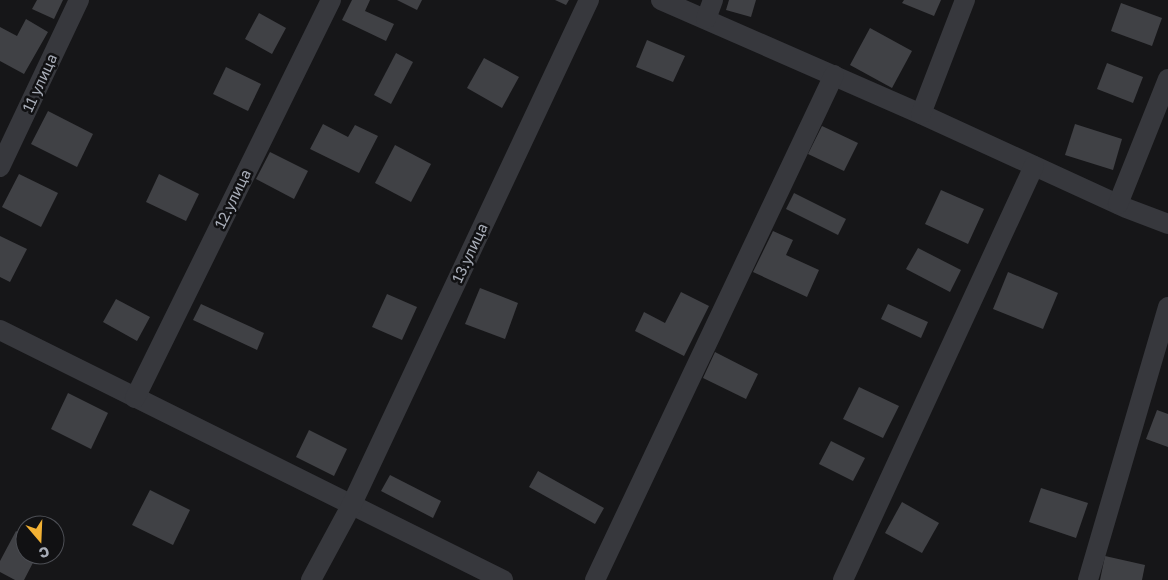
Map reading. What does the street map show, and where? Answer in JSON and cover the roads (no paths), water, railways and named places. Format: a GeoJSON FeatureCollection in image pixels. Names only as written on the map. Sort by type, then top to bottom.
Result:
{"type":"FeatureCollection","features":[{"type":"Feature","properties":{"kind":"street","name":"11 улица"},"geometry":{"type":"LineString","coordinates":[[0,167],[79,0]]}},
{"type":"Feature","properties":{"kind":"street","name":"12.улица"},"geometry":{"type":"LineString","coordinates":[[135,398],[331,0]]}},
{"type":"Feature","properties":{"kind":"street","name":"13.улица"},"geometry":{"type":"LineString","coordinates":[[312,580],[351,506],[589,0]]}},
{"type":"Feature","properties":{"kind":"street"},"geometry":{"type":"LineString","coordinates":[[661,0],[834,75],[1118,204],[1168,224]]}},
{"type":"Feature","properties":{"kind":"street"},"geometry":{"type":"LineString","coordinates":[[706,19],[714,0]]}},
{"type":"Feature","properties":{"kind":"street"},"geometry":{"type":"LineString","coordinates":[[921,114],[965,0]]}},
{"type":"Feature","properties":{"kind":"street"},"geometry":{"type":"LineString","coordinates":[[595,580],[834,75]]}},
{"type":"Feature","properties":{"kind":"street"},"geometry":{"type":"LineString","coordinates":[[1118,204],[1168,79]]}},
{"type":"Feature","properties":{"kind":"street"},"geometry":{"type":"LineString","coordinates":[[843,580],[1034,166]]}},
{"type":"Feature","properties":{"kind":"street"},"geometry":{"type":"LineString","coordinates":[[1088,580],[1168,307]]}},
{"type":"Feature","properties":{"kind":"street"},"geometry":{"type":"LineString","coordinates":[[0,330],[351,506],[504,580]]}}]}
